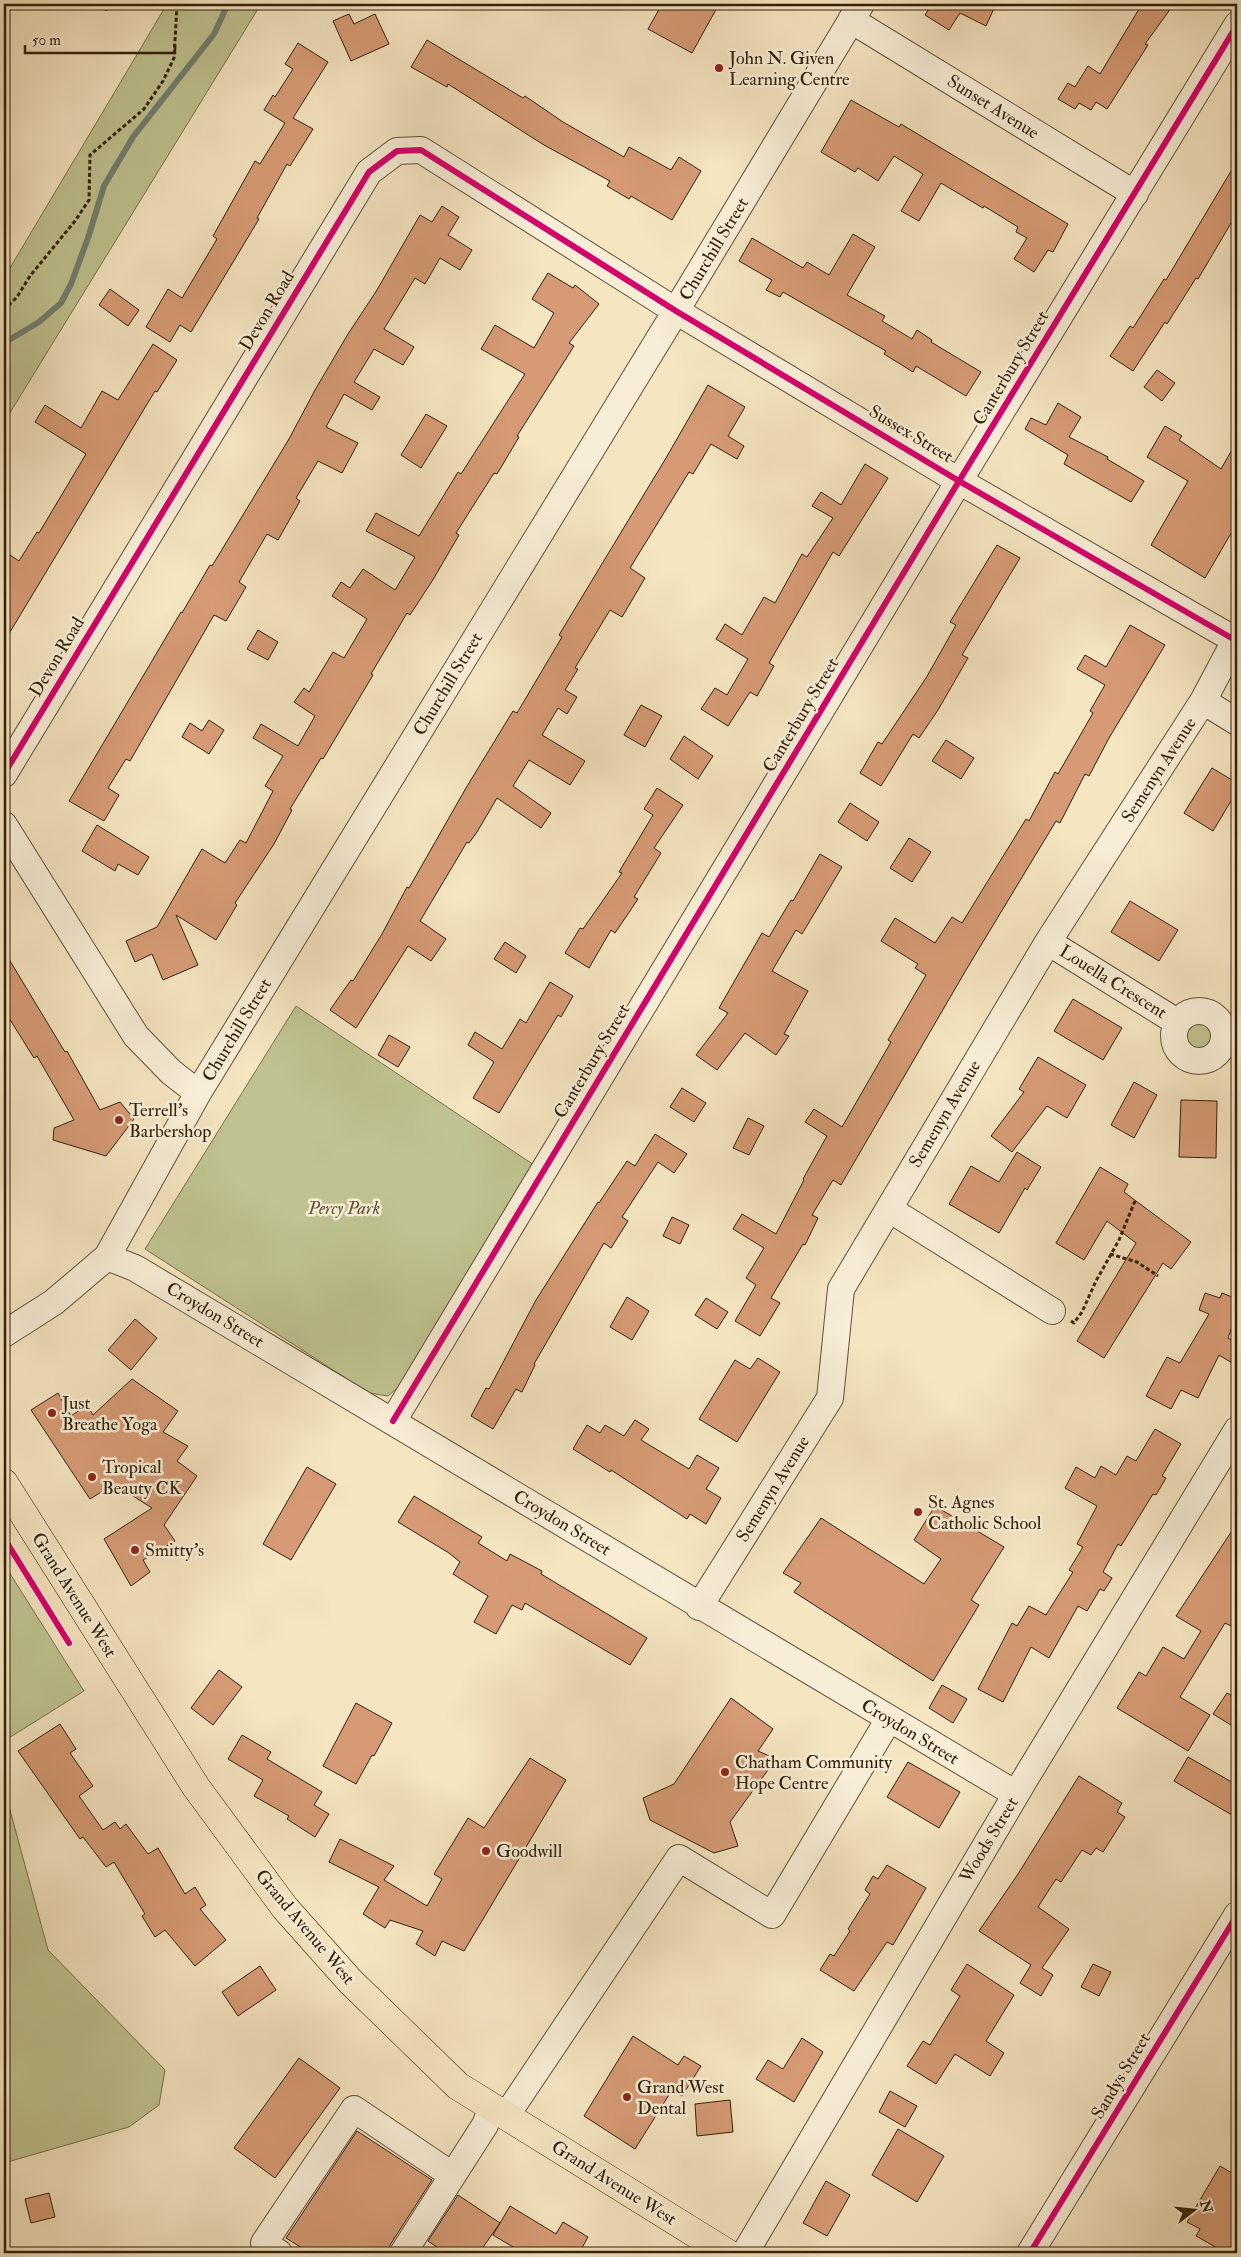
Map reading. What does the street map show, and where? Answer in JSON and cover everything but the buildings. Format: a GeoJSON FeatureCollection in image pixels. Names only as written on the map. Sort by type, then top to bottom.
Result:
{"type":"FeatureCollection","features":[{"type":"Feature","properties":{"kind":"main road","name":"Grand Avenue West"},"geometry":{"type":"LineString","coordinates":[[4,1483],[196,1787],[285,1908],[350,1981],[458,2086],[726,2253]]}},
{"type":"Feature","properties":{"kind":"street","name":"Sunset Avenue"},"geometry":{"type":"LineString","coordinates":[[856,12],[1135,194]]}},
{"type":"Feature","properties":{"kind":"street","name":"Churchill Street"},"geometry":{"type":"LineString","coordinates":[[4,1334],[54,1302],[106,1257],[198,1093],[856,12]]}},
{"type":"Feature","properties":{"kind":"street","name":"Canterbury Street"},"geometry":{"type":"LineString","coordinates":[[393,1421],[959,481],[1237,25]]}},
{"type":"Feature","properties":{"kind":"street","name":"Devon Road"},"geometry":{"type":"LineString","coordinates":[[4,774],[369,172],[397,151],[422,150],[676,310]]}},
{"type":"Feature","properties":{"kind":"street","name":"Sussex Street"},"geometry":{"type":"LineString","coordinates":[[676,310],[959,481],[1236,639]]}},
{"type":"Feature","properties":{"kind":"street","name":"Semenyn Avenue"},"geometry":{"type":"LineString","coordinates":[[699,1607],[830,1398],[841,1289],[1048,942],[1203,701],[1236,639]]}},
{"type":"Feature","properties":{"kind":"street"},"geometry":{"type":"LineString","coordinates":[[1203,701],[1237,722]]}},
{"type":"Feature","properties":{"kind":"street"},"geometry":{"type":"LineString","coordinates":[[4,825],[136,1036],[171,1072],[198,1093]]}},
{"type":"Feature","properties":{"kind":"street","name":"Louella Crescent"},"geometry":{"type":"LineString","coordinates":[[1048,942],[1178,1022]]}},
{"type":"Feature","properties":{"kind":"street"},"geometry":{"type":"LineString","coordinates":[[889,1209],[1052,1312]]}},
{"type":"Feature","properties":{"kind":"street","name":"Croydon Street"},"geometry":{"type":"LineString","coordinates":[[106,1257],[135,1268],[393,1421],[699,1607],[1016,1794]]}},
{"type":"Feature","properties":{"kind":"street","name":"Woods Street"},"geometry":{"type":"LineString","coordinates":[[745,2253],[1016,1794],[1237,1430]]}},
{"type":"Feature","properties":{"kind":"street"},"geometry":{"type":"LineString","coordinates":[[403,2253],[484,2125],[499,2111],[679,1858],[772,1915],[889,1719]]}},
{"type":"Feature","properties":{"kind":"street","name":"Sandys Street"},"geometry":{"type":"LineString","coordinates":[[1030,2253],[1237,1915]]}},
{"type":"Feature","properties":{"kind":"street"},"geometry":{"type":"LineString","coordinates":[[279,2253],[264,2243],[354,2109],[452,2175]]}},
{"type":"Feature","properties":{"kind":"path"},"geometry":{"type":"LineString","coordinates":[[105,10],[112,4]]}},
{"type":"Feature","properties":{"kind":"path"},"geometry":{"type":"LineString","coordinates":[[4,310],[17,297],[30,276],[90,200],[90,155],[144,108],[163,81],[174,58],[176,5],[185,4]]}},
{"type":"Feature","properties":{"kind":"path"},"geometry":{"type":"LineString","coordinates":[[1052,1312],[1074,1323],[1082,1312],[1110,1254],[1119,1240],[1135,1201]]}},
{"type":"Feature","properties":{"kind":"path"},"geometry":{"type":"LineString","coordinates":[[1110,1254],[1137,1262],[1158,1276]]}},
{"type":"Feature","properties":{"kind":"green space"},"geometry":{"type":"Polygon","coordinates":[[[167,4],[261,4],[8,416],[4,418],[4,265],[10,268],[167,4]]]}},
{"type":"Feature","properties":{"kind":"green space","name":"Percy Park"},"geometry":{"type":"Polygon","coordinates":[[[296,1006],[534,1165],[410,1377],[388,1396],[369,1393],[145,1249],[296,1006]]]}},
{"type":"Feature","properties":{"kind":"green space"},"geometry":{"type":"Polygon","coordinates":[[[1200,1022],[1210,1026],[1214,1036],[1210,1046],[1200,1050],[1190,1046],[1186,1036],[1190,1026],[1200,1022]]]}},
{"type":"Feature","properties":{"kind":"green space"},"geometry":{"type":"Polygon","coordinates":[[[4,1564],[84,1691],[4,1741],[4,1564]]]}},
{"type":"Feature","properties":{"kind":"green space"},"geometry":{"type":"Polygon","coordinates":[[[4,1788],[48,1950],[165,2070],[159,2105],[129,2127],[4,2163],[4,1788]]]}},
{"type":"Feature","properties":{"kind":"waterway"},"geometry":{"type":"LineString","coordinates":[[4,343],[39,322],[61,303],[71,284],[88,238],[104,186],[133,137],[214,34],[228,4]]}},
{"type":"Feature","properties":{"kind":"cycle path"},"geometry":{"type":"LineString","coordinates":[[393,1421],[959,481],[1237,25]]}},
{"type":"Feature","properties":{"kind":"cycle path"},"geometry":{"type":"LineString","coordinates":[[4,774],[369,172],[397,151],[421,150],[676,311],[959,481],[1235,640],[1237,637]]}},
{"type":"Feature","properties":{"kind":"cycle path"},"geometry":{"type":"LineString","coordinates":[[4,1538],[69,1643]]}},
{"type":"Feature","properties":{"kind":"cycle path"},"geometry":{"type":"LineString","coordinates":[[1030,2253],[1237,1915]]}},
{"type":"Feature","properties":{"kind":"place","name":"John N. Given Learning Centre"},"geometry":{"type":"Point","coordinates":[719,68]}},
{"type":"Feature","properties":{"kind":"place","name":"Terrell's Barbershop"},"geometry":{"type":"Point","coordinates":[119,1120]}},
{"type":"Feature","properties":{"kind":"place","name":"Just Breathe Yoga"},"geometry":{"type":"Point","coordinates":[52,1413]}},
{"type":"Feature","properties":{"kind":"place","name":"Tropical Beauty CK"},"geometry":{"type":"Point","coordinates":[92,1477]}},
{"type":"Feature","properties":{"kind":"place","name":"St. Agnes Catholic School"},"geometry":{"type":"Point","coordinates":[918,1512]}},
{"type":"Feature","properties":{"kind":"place","name":"Smitty's"},"geometry":{"type":"Point","coordinates":[135,1550]}},
{"type":"Feature","properties":{"kind":"place","name":"Chatham Community Hope Centre"},"geometry":{"type":"Point","coordinates":[725,1772]}},
{"type":"Feature","properties":{"kind":"place","name":"Goodwill"},"geometry":{"type":"Point","coordinates":[486,1851]}},
{"type":"Feature","properties":{"kind":"place","name":"Grand West Dental"},"geometry":{"type":"Point","coordinates":[627,2097]}}]}
